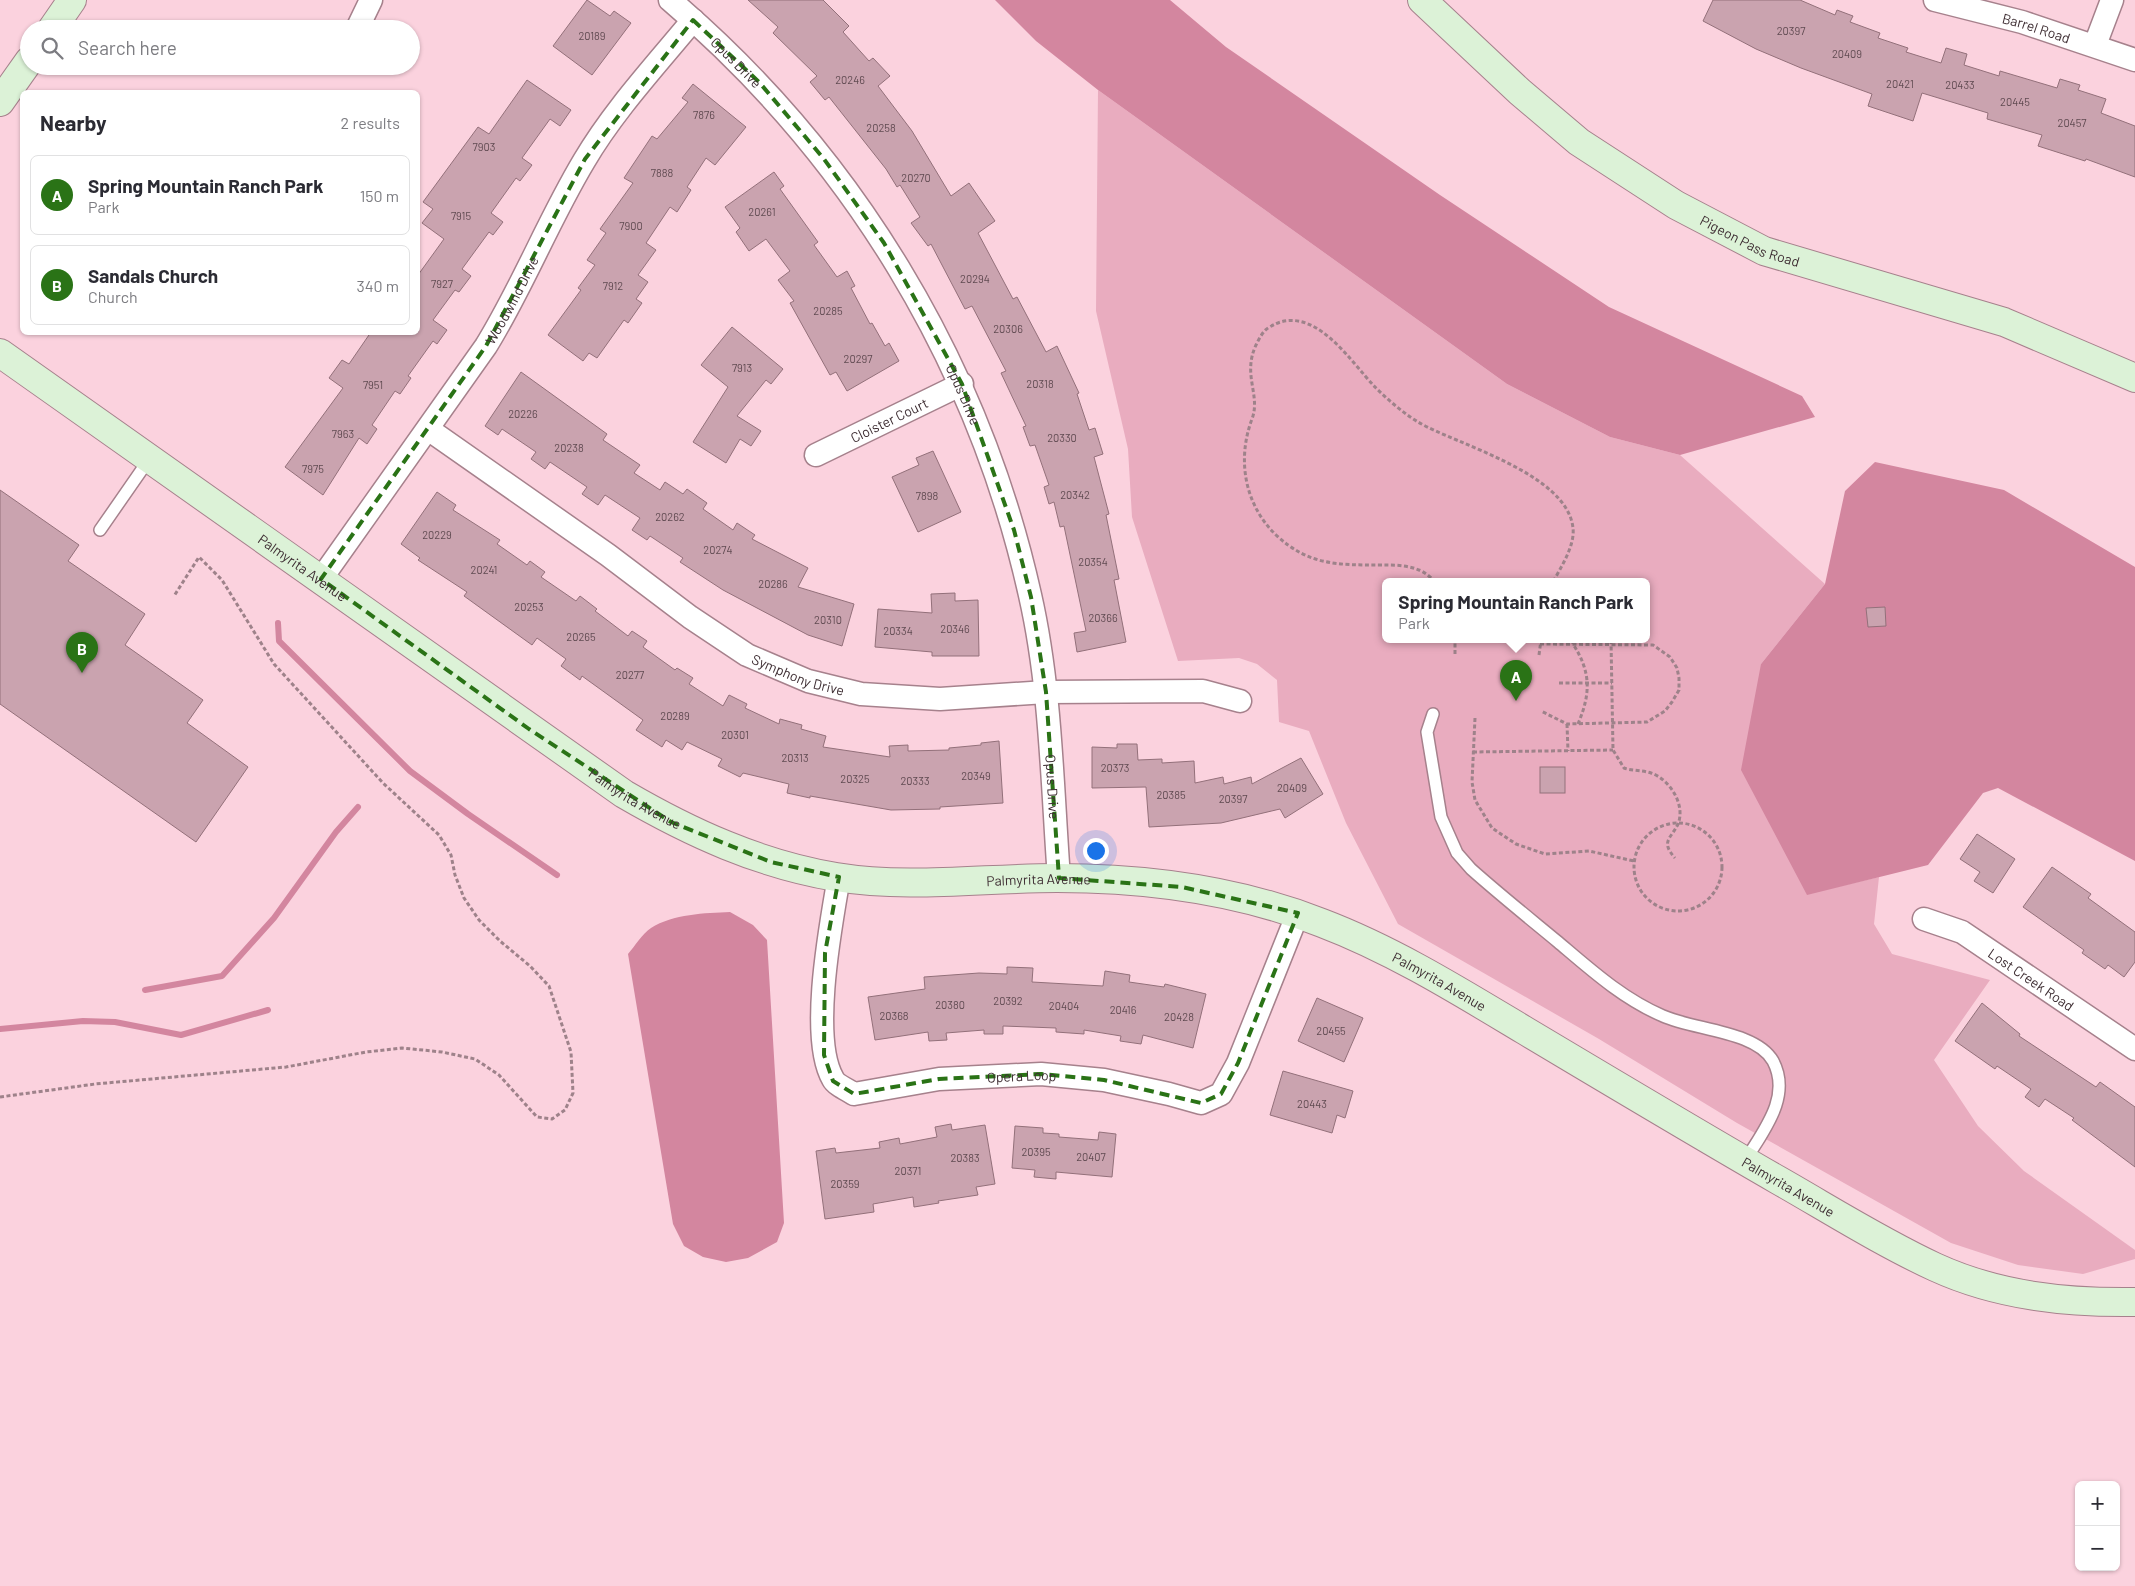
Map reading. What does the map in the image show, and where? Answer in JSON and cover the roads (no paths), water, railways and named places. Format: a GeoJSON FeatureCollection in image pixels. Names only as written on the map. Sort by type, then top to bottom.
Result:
{"type":"FeatureCollection","features":[{"type":"Feature","properties":{"kind":"street"},"geometry":{"type":"LineString","coordinates":[[58,20],[72,0]]}},
{"type":"Feature","properties":{"kind":"street"},"geometry":{"type":"LineString","coordinates":[[361,20],[371,0]]}},
{"type":"Feature","properties":{"kind":"street","name":"Opus Drive"},"geometry":{"type":"LineString","coordinates":[[670,0],[759,82],[824,159],[884,243],[921,306],[962,384],[984,438],[1014,530],[1031,597],[1046,692],[1059,878]]}},
{"type":"Feature","properties":{"kind":"street","name":"Pigeon Pass Road"},"geometry":{"type":"LineString","coordinates":[[1422,0],[1520,92],[1579,142],[1676,205],[1764,251],[2004,322],[2135,378]]}},
{"type":"Feature","properties":{"kind":"street","name":"Barrel Road"},"geometry":{"type":"LineString","coordinates":[[1935,0],[2022,22],[2135,60]]}},
{"type":"Feature","properties":{"kind":"street"},"geometry":{"type":"LineString","coordinates":[[2095,45],[2112,0]]}},
{"type":"Feature","properties":{"kind":"street","name":"Woodwind Drive"},"geometry":{"type":"LineString","coordinates":[[322,579],[505,316],[557,208],[585,159],[616,115],[693,20]]}},
{"type":"Feature","properties":{"kind":"street"},"geometry":{"type":"LineString","coordinates":[[0,102],[20,74]]}},
{"type":"Feature","properties":{"kind":"street","name":"Palmyrita Avenue"},"geometry":{"type":"LineString","coordinates":[[0,353],[322,579],[545,740],[624,794],[671,822],[711,841],[763,860],[839,877],[903,882],[1059,878],[1147,882],[1217,893],[1298,913],[1416,967],[1745,1161],[1938,1268],[2017,1294],[2094,1303],[2135,1302]]}},
{"type":"Feature","properties":{"kind":"street","name":"Cloister Court"},"geometry":{"type":"LineString","coordinates":[[816,455],[962,384]]}},
{"type":"Feature","properties":{"kind":"street","name":"Symphony Drive"},"geometry":{"type":"LineString","coordinates":[[428,429],[608,555],[706,628],[747,655],[808,681],[861,694],[940,699],[1046,692],[1203,691],[1240,701]]}},
{"type":"Feature","properties":{"kind":"street","name":"Opera Loop"},"geometry":{"type":"LineString","coordinates":[[839,877],[826,953],[824,1055],[833,1081],[854,1094],[939,1079],[1042,1074],[1104,1080],[1201,1103],[1221,1094],[1238,1063],[1298,913]]}},
{"type":"Feature","properties":{"kind":"street","name":"Lost Creek Road"},"geometry":{"type":"LineString","coordinates":[[1924,919],[1962,932],[2135,1049]]}},
{"type":"Feature","properties":{"kind":"lane"},"geometry":{"type":"LineString","coordinates":[[100,530],[150,458]]}},
{"type":"Feature","properties":{"kind":"lane"},"geometry":{"type":"LineString","coordinates":[[1433,714],[1427,732],[1441,817],[1457,853],[1470,869],[1623,995],[1663,1016],[1686,1025],[1750,1040],[1769,1055],[1776,1068],[1780,1091],[1776,1106],[1745,1161]]}},
{"type":"Feature","properties":{"kind":"waterway"},"geometry":{"type":"LineString","coordinates":[[278,623],[279,641],[410,771],[468,814],[557,875]]}},
{"type":"Feature","properties":{"kind":"waterway"},"geometry":{"type":"LineString","coordinates":[[145,990],[222,976],[274,918],[336,832],[358,807]]}},
{"type":"Feature","properties":{"kind":"waterway"},"geometry":{"type":"LineString","coordinates":[[0,1029],[83,1021],[115,1022],[181,1035],[268,1010]]}},
{"type":"Feature","properties":{"kind":"place","name":"Sandals Church"},"geometry":{"type":"Point","coordinates":[82,673]}},
{"type":"Feature","properties":{"kind":"place","name":"Spring Mountain Ranch Park"},"geometry":{"type":"Point","coordinates":[1516,701]}}]}
